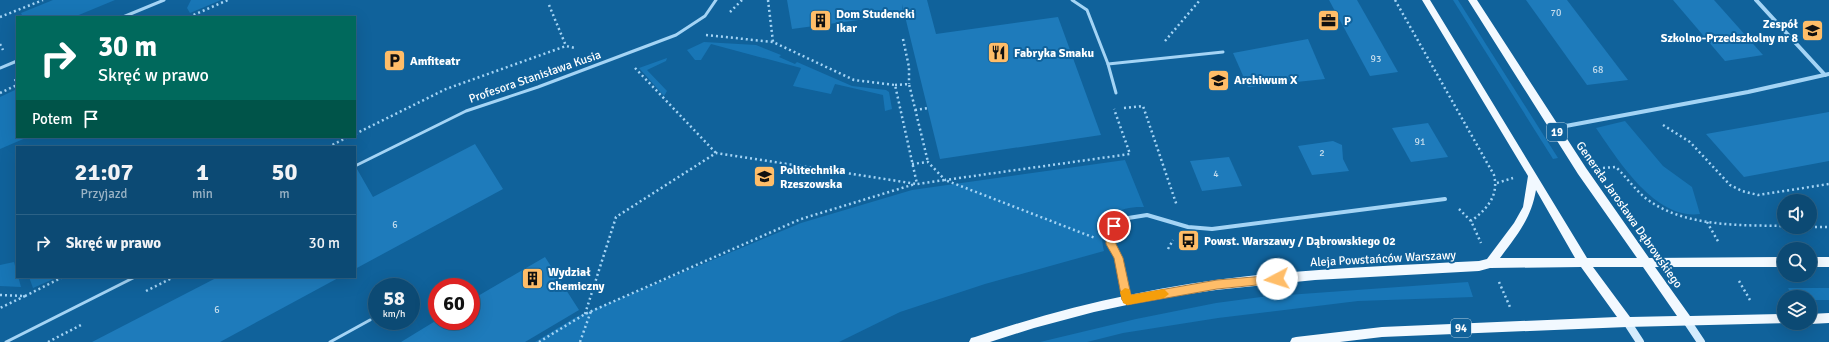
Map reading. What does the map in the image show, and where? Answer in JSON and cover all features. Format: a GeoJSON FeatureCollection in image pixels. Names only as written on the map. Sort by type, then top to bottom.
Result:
{"type":"FeatureCollection","features":[{"type":"Feature","properties":{"kind":"main road"},"geometry":{"type":"LineString","coordinates":[[1426,0],[1584,263],[1640,342]]}},
{"type":"Feature","properties":{"kind":"main road","name":"Generała Jarosława Dąbrowskiego"},"geometry":{"type":"LineString","coordinates":[[1472,0],[1582,171],[1701,342]]}},
{"type":"Feature","properties":{"kind":"main road"},"geometry":{"type":"LineString","coordinates":[[1490,263],[1518,226],[1528,207],[1533,176]]}},
{"type":"Feature","properties":{"kind":"main road","name":"Aleja Powstańców Warszawy"},"geometry":{"type":"LineString","coordinates":[[974,342],[1012,329],[1127,300],[1217,285],[1308,276],[1479,266],[1490,263],[1777,262]]}},
{"type":"Feature","properties":{"kind":"main road"},"geometry":{"type":"LineString","coordinates":[[1817,262],[1829,262]]}},
{"type":"Feature","properties":{"kind":"main road"},"geometry":{"type":"LineString","coordinates":[[1817,319],[1829,318]]}},
{"type":"Feature","properties":{"kind":"main road"},"geometry":{"type":"LineString","coordinates":[[1627,322],[1777,319]]}},
{"type":"Feature","properties":{"kind":"main road","name":"94"},"geometry":{"type":"LineString","coordinates":[[1296,342],[1382,332],[1627,322]]}},
{"type":"Feature","properties":{"kind":"street"},"geometry":{"type":"LineString","coordinates":[[1756,0],[1827,74]]}},
{"type":"Feature","properties":{"kind":"street"},"geometry":{"type":"LineString","coordinates":[[1555,128],[1748,92],[1827,74]]}},
{"type":"Feature","properties":{"kind":"street"},"geometry":{"type":"LineString","coordinates":[[1127,300],[1118,258],[1111,244],[1110,236],[1114,226],[1122,219],[1147,215],[1181,224],[1212,229],[1444,199]]}},
{"type":"Feature","properties":{"kind":"lane"},"geometry":{"type":"LineString","coordinates":[[125,16],[164,0]]}},
{"type":"Feature","properties":{"kind":"lane","name":"Profesora Stanisława Kusia"},"geometry":{"type":"LineString","coordinates":[[356,166],[466,111],[538,87],[676,35],[705,16],[716,0]]}},
{"type":"Feature","properties":{"kind":"lane"},"geometry":{"type":"LineString","coordinates":[[1072,0],[1087,10],[1108,64],[1116,93]]}},
{"type":"Feature","properties":{"kind":"lane"},"geometry":{"type":"LineString","coordinates":[[1108,64],[1223,52]]}},
{"type":"Feature","properties":{"kind":"lane"},"geometry":{"type":"LineString","coordinates":[[0,68],[16,61]]}},
{"type":"Feature","properties":{"kind":"lane"},"geometry":{"type":"LineString","coordinates":[[6,342],[133,278]]}},
{"type":"Feature","properties":{"kind":"lane"},"geometry":{"type":"LineString","coordinates":[[330,342],[368,321]]}},
{"type":"Feature","properties":{"kind":"path"},"geometry":{"type":"LineString","coordinates":[[0,17],[43,0]]}},
{"type":"Feature","properties":{"kind":"path"},"geometry":{"type":"LineString","coordinates":[[191,16],[228,0]]}},
{"type":"Feature","properties":{"kind":"path"},"geometry":{"type":"LineString","coordinates":[[768,0],[773,42]]}},
{"type":"Feature","properties":{"kind":"path"},"geometry":{"type":"LineString","coordinates":[[1150,60],[1200,0]]}},
{"type":"Feature","properties":{"kind":"path"},"geometry":{"type":"LineString","coordinates":[[1395,0],[1494,175],[1497,183],[1491,204],[1471,221],[1518,326]]}},
{"type":"Feature","properties":{"kind":"path"},"geometry":{"type":"LineString","coordinates":[[549,5],[566,46]]}},
{"type":"Feature","properties":{"kind":"path"},"geometry":{"type":"LineString","coordinates":[[698,35],[773,42],[854,80],[894,85],[909,84]]}},
{"type":"Feature","properties":{"kind":"path"},"geometry":{"type":"LineString","coordinates":[[904,40],[910,67],[909,84],[928,162],[945,180],[1111,244]]}},
{"type":"Feature","properties":{"kind":"path"},"geometry":{"type":"LineString","coordinates":[[356,134],[446,89],[566,46],[575,48]]}},
{"type":"Feature","properties":{"kind":"path"},"geometry":{"type":"LineString","coordinates":[[632,65],[716,153],[918,184]]}},
{"type":"Feature","properties":{"kind":"path"},"geometry":{"type":"LineString","coordinates":[[0,93],[16,85]]}},
{"type":"Feature","properties":{"kind":"path"},"geometry":{"type":"LineString","coordinates":[[894,85],[918,184]]}},
{"type":"Feature","properties":{"kind":"path"},"geometry":{"type":"LineString","coordinates":[[539,342],[585,314],[801,219],[918,184],[1130,154],[1114,109],[1116,93]]}},
{"type":"Feature","properties":{"kind":"path"},"geometry":{"type":"LineString","coordinates":[[1114,109],[1143,106],[1180,215],[1181,224]]}},
{"type":"Feature","properties":{"kind":"path"},"geometry":{"type":"LineString","coordinates":[[915,110],[928,108]]}},
{"type":"Feature","properties":{"kind":"path"},"geometry":{"type":"LineString","coordinates":[[1643,111],[1690,142],[1730,185],[1742,191],[1758,195],[1829,184]]}},
{"type":"Feature","properties":{"kind":"path"},"geometry":{"type":"LineString","coordinates":[[330,146],[346,138]]}},
{"type":"Feature","properties":{"kind":"path"},"geometry":{"type":"LineString","coordinates":[[585,314],[616,217],[716,153]]}},
{"type":"Feature","properties":{"kind":"path"},"geometry":{"type":"LineString","coordinates":[[912,164],[928,162]]}},
{"type":"Feature","properties":{"kind":"path"},"geometry":{"type":"LineString","coordinates":[[1582,171],[1616,167],[1637,190],[1650,201],[1686,218],[1707,222],[1777,226]]}},
{"type":"Feature","properties":{"kind":"path"},"geometry":{"type":"LineString","coordinates":[[1497,183],[1507,179],[1533,176]]}},
{"type":"Feature","properties":{"kind":"path"},"geometry":{"type":"LineString","coordinates":[[1707,222],[1761,320]]}},
{"type":"Feature","properties":{"kind":"path"},"geometry":{"type":"LineString","coordinates":[[1817,227],[1829,227]]}},
{"type":"Feature","properties":{"kind":"path"},"geometry":{"type":"LineString","coordinates":[[0,308],[61,278]]}},
{"type":"Feature","properties":{"kind":"path"},"geometry":{"type":"LineString","coordinates":[[0,295],[25,296]]}},
{"type":"Feature","properties":{"kind":"path"},"geometry":{"type":"LineString","coordinates":[[580,342],[592,311]]}},
{"type":"Feature","properties":{"kind":"shaded area"},"geometry":{"type":"Polygon","coordinates":[[[53,0],[115,0],[76,16],[22,16],[21,13],[53,0]]]}},
{"type":"Feature","properties":{"kind":"shaded area"},"geometry":{"type":"Polygon","coordinates":[[[191,0],[221,0],[190,13],[187,8],[191,0]]]}},
{"type":"Feature","properties":{"kind":"shaded area"},"geometry":{"type":"Polygon","coordinates":[[[1453,0],[1458,0],[1558,158],[1553,159],[1453,0]]]}},
{"type":"Feature","properties":{"kind":"shaded area"},"geometry":{"type":"Polygon","coordinates":[[[704,42],[756,45],[781,55],[779,57],[795,64],[797,62],[852,86],[886,90],[889,92],[892,109],[885,111],[883,95],[835,84],[831,94],[793,86],[801,68],[711,44],[701,60],[695,60],[687,50],[704,42]]]}},
{"type":"Feature","properties":{"kind":"shaded area"},"geometry":{"type":"Polygon","coordinates":[[[667,58],[666,61],[647,70],[667,91],[664,96],[639,68],[667,58]]]}},
{"type":"Feature","properties":{"kind":"shaded area"},"geometry":{"type":"Polygon","coordinates":[[[16,89],[16,138],[26,138],[0,149],[0,97],[16,89]]]}},
{"type":"Feature","properties":{"kind":"shaded area"},"geometry":{"type":"Polygon","coordinates":[[[1625,121],[1663,166],[1692,187],[1700,214],[1684,213],[1668,208],[1653,198],[1627,171],[1596,128],[1625,121]]]}},
{"type":"Feature","properties":{"kind":"shaded area"},"geometry":{"type":"Polygon","coordinates":[[[1125,160],[1144,207],[1124,209],[1116,212],[1110,217],[1105,223],[1103,231],[1102,240],[1104,251],[985,284],[900,312],[839,342],[535,342],[576,317],[801,223],[912,190],[1125,160]]]}},
{"type":"Feature","properties":{"kind":"shaded area"},"geometry":{"type":"Polygon","coordinates":[[[14,262],[16,278],[18,278],[21,287],[0,286],[0,265],[14,262]]]}},
{"type":"Feature","properties":{"kind":"shaded area"},"geometry":{"type":"Polygon","coordinates":[[[29,278],[56,278],[33,288],[29,278]]]}},
{"type":"Feature","properties":{"kind":"shaded area"},"geometry":{"type":"Polygon","coordinates":[[[1468,282],[1473,297],[1358,301],[1218,318],[1123,333],[1087,342],[1040,342],[1136,319],[1216,303],[1261,297],[1468,282]]]}},
{"type":"Feature","properties":{"kind":"shaded area"},"geometry":{"type":"Polygon","coordinates":[[[1788,288],[1829,288],[1829,300],[1817,300],[1817,290],[1789,290],[1788,288]]]}},
{"type":"Feature","properties":{"kind":"building"},"geometry":{"type":"Polygon","coordinates":[[[787,0],[927,0],[936,34],[1058,17],[1101,135],[940,159],[902,4],[903,14],[792,29],[787,0]]]}},
{"type":"Feature","properties":{"kind":"building"},"geometry":{"type":"Polygon","coordinates":[[[1329,0],[1357,0],[1398,72],[1370,76],[1329,0]]]}},
{"type":"Feature","properties":{"kind":"building"},"geometry":{"type":"Polygon","coordinates":[[[1526,0],[1567,0],[1628,80],[1587,85],[1526,0]]]}},
{"type":"Feature","properties":{"kind":"building"},"geometry":{"type":"Polygon","coordinates":[[[1673,0],[1714,0],[1763,55],[1725,61],[1673,0]]]}},
{"type":"Feature","properties":{"kind":"building"},"geometry":{"type":"Polygon","coordinates":[[[1308,39],[1325,79],[1248,87],[1233,53],[1308,39]]]}},
{"type":"Feature","properties":{"kind":"building"},"geometry":{"type":"Polygon","coordinates":[[[1829,112],[1829,161],[1744,177],[1706,134],[1829,112]]]}},
{"type":"Feature","properties":{"kind":"building"},"geometry":{"type":"Polygon","coordinates":[[[1428,123],[1448,157],[1411,162],[1392,128],[1428,123]]]}},
{"type":"Feature","properties":{"kind":"building"},"geometry":{"type":"Polygon","coordinates":[[[1333,141],[1342,145],[1343,159],[1349,171],[1312,175],[1298,146],[1333,141]]]}},
{"type":"Feature","properties":{"kind":"building"},"geometry":{"type":"Polygon","coordinates":[[[475,144],[503,189],[356,268],[356,169],[373,197],[475,144]]]}},
{"type":"Feature","properties":{"kind":"building"},"geometry":{"type":"Polygon","coordinates":[[[1229,157],[1242,186],[1202,191],[1190,161],[1229,157]]]}},
{"type":"Feature","properties":{"kind":"building","name":"Wydział Chemiczny"},"geometry":{"type":"Polygon","coordinates":[[[545,257],[579,310],[525,342],[401,342],[428,326],[428,330],[480,330],[480,295],[545,257]]]}},
{"type":"Feature","properties":{"kind":"building"},"geometry":{"type":"Polygon","coordinates":[[[216,278],[338,278],[220,342],[92,342],[216,278]]]}},
{"type":"Feature","properties":{"kind":"slow traffic"},"geometry":{"type":"LineString","coordinates":[[1125,292],[1127,300],[1164,294]]}},
{"type":"Feature","properties":{"kind":"place","name":"Dom Studencki Ikar"},"geometry":{"type":"Point","coordinates":[820,21]}},
{"type":"Feature","properties":{"kind":"place","name":"P"},"geometry":{"type":"Point","coordinates":[1328,21]}},
{"type":"Feature","properties":{"kind":"place","name":"Zespół Szkolno-Przedszkolny nr 8"},"geometry":{"type":"Point","coordinates":[1813,31]}},
{"type":"Feature","properties":{"kind":"place","name":"Fabryka Smaku"},"geometry":{"type":"Point","coordinates":[999,53]}},
{"type":"Feature","properties":{"kind":"place","name":"Amfiteatr"},"geometry":{"type":"Point","coordinates":[394,61]}},
{"type":"Feature","properties":{"kind":"place","name":"Archiwum X"},"geometry":{"type":"Point","coordinates":[1218,80]}},
{"type":"Feature","properties":{"kind":"place","name":"Politechnika Rzeszowska"},"geometry":{"type":"Point","coordinates":[764,177]}},
{"type":"Feature","properties":{"kind":"place","name":"Powst. Warszawy / Dąbrowskiego 02"},"geometry":{"type":"Point","coordinates":[1188,241]}},
{"type":"Feature","properties":{"kind":"place","name":"Wydział Chemiczny"},"geometry":{"type":"Point","coordinates":[533,279]}},
{"type":"Feature","properties":{"kind":"route"},"geometry":{"type":"LineString","coordinates":[[1114,226],[1110,236],[1111,244],[1118,258],[1127,300],[1217,285],[1277,279]]}}]}
